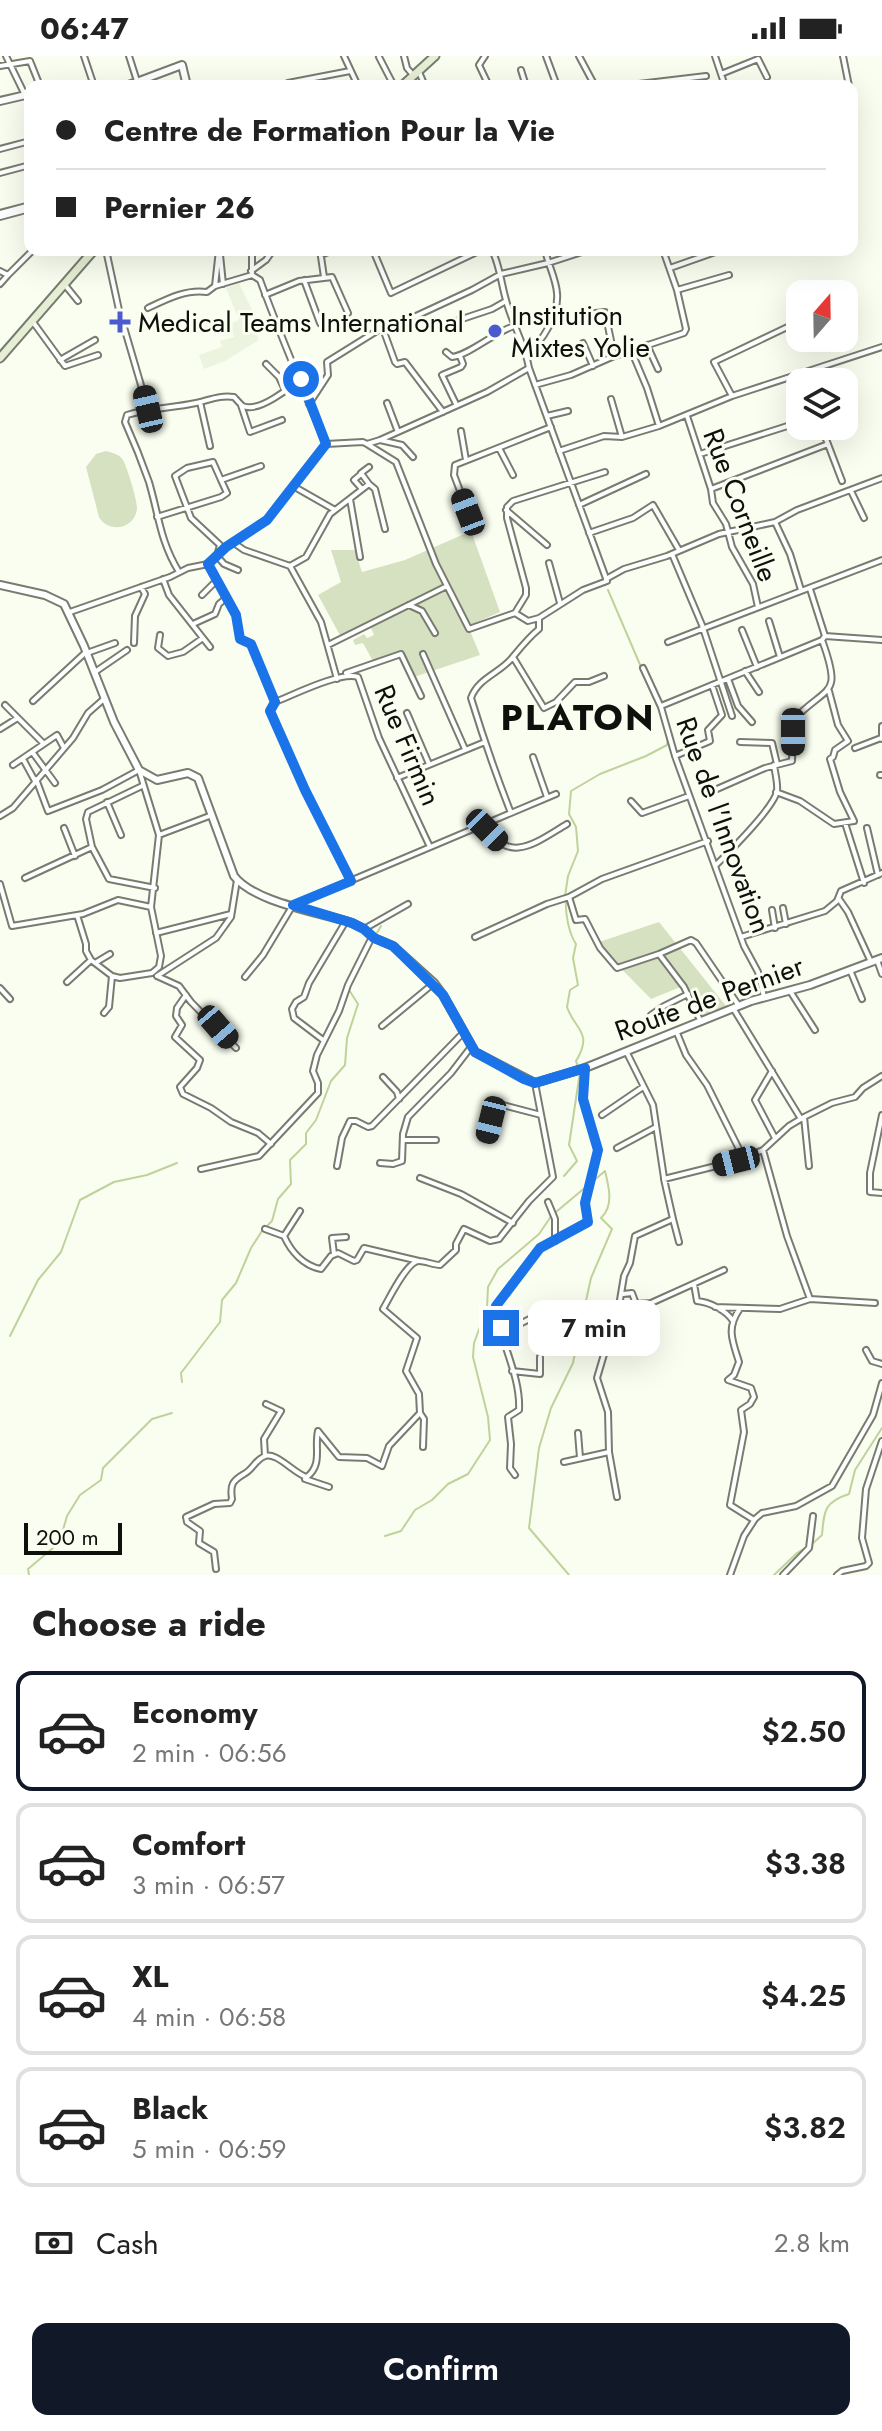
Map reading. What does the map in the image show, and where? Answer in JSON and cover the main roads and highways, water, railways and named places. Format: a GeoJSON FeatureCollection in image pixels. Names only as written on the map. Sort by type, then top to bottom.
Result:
{"type":"FeatureCollection","features":[{"type":"Feature","properties":{"kind":"main road"},"geometry":{"type":"LineString","coordinates":[[410,80],[435,56]]}},
{"type":"Feature","properties":{"kind":"main road"},"geometry":{"type":"LineString","coordinates":[[0,358],[89,256]]}},
{"type":"Feature","properties":{"kind":"waterway"},"geometry":{"type":"LineString","coordinates":[[608,590],[662,716]]}},
{"type":"Feature","properties":{"kind":"waterway"},"geometry":{"type":"LineString","coordinates":[[565,896],[568,876],[578,851],[576,827],[569,814],[571,791],[600,774],[667,745],[668,737]]}},
{"type":"Feature","properties":{"kind":"waterway"},"geometry":{"type":"LineString","coordinates":[[566,900],[568,923],[576,944],[573,958],[578,985],[570,990],[567,1007],[583,1037],[576,1061],[578,1067]]}},
{"type":"Feature","properties":{"kind":"waterway"},"geometry":{"type":"LineString","coordinates":[[375,936],[381,926]]}},
{"type":"Feature","properties":{"kind":"waterway"},"geometry":{"type":"LineString","coordinates":[[361,964],[372,942]]}},
{"type":"Feature","properties":{"kind":"waterway"},"geometry":{"type":"LineString","coordinates":[[182,1382],[181,1373],[220,1322],[222,1300],[236,1283],[251,1248],[272,1221],[278,1199],[291,1184],[290,1160],[306,1144],[306,1133],[316,1120],[331,1081],[345,1065],[347,1038],[358,1004],[349,990]]}},
{"type":"Feature","properties":{"kind":"waterway"},"geometry":{"type":"LineString","coordinates":[[564,1176],[577,1161],[569,1145],[580,1072]]}},
{"type":"Feature","properties":{"kind":"waterway"},"geometry":{"type":"LineString","coordinates":[[10,1336],[38,1280],[61,1252],[80,1200],[114,1182],[147,1175],[177,1163]]}},
{"type":"Feature","properties":{"kind":"waterway"},"geometry":{"type":"LineString","coordinates":[[569,1575],[529,1528],[539,1448],[551,1408],[573,1363],[576,1348],[574,1329],[584,1310],[591,1278],[612,1229],[601,1218],[609,1202],[605,1171],[592,1182]]}},
{"type":"Feature","properties":{"kind":"waterway"},"geometry":{"type":"LineString","coordinates":[[556,1212],[587,1186]]}},
{"type":"Feature","properties":{"kind":"waterway"},"geometry":{"type":"LineString","coordinates":[[385,1536],[401,1531],[415,1510],[432,1500],[448,1484],[468,1474],[490,1440],[488,1417],[473,1357],[474,1343],[487,1308],[488,1287],[498,1269],[539,1234],[552,1215]]}},
{"type":"Feature","properties":{"kind":"waterway"},"geometry":{"type":"LineString","coordinates":[[29,1575],[28,1569],[53,1548],[80,1495],[101,1480],[103,1468],[152,1419],[172,1413]]}},
{"type":"Feature","properties":{"kind":"waterway"},"geometry":{"type":"LineString","coordinates":[[812,1544],[822,1535],[827,1508],[835,1500],[849,1494],[855,1470],[882,1428]]}},
{"type":"Feature","properties":{"kind":"waterway"},"geometry":{"type":"LineString","coordinates":[[774,1575],[807,1547]]}},
{"type":"Feature","properties":{"kind":"place","name":"Medical Teams International"},"geometry":{"type":"Point","coordinates":[120,322]}},
{"type":"Feature","properties":{"kind":"place","name":"Institution Mixtes Yolie"},"geometry":{"type":"Point","coordinates":[495,331]}},
{"type":"Feature","properties":{"kind":"district","name":"PLATON"},"geometry":{"type":"Point","coordinates":[578,717]}}]}
